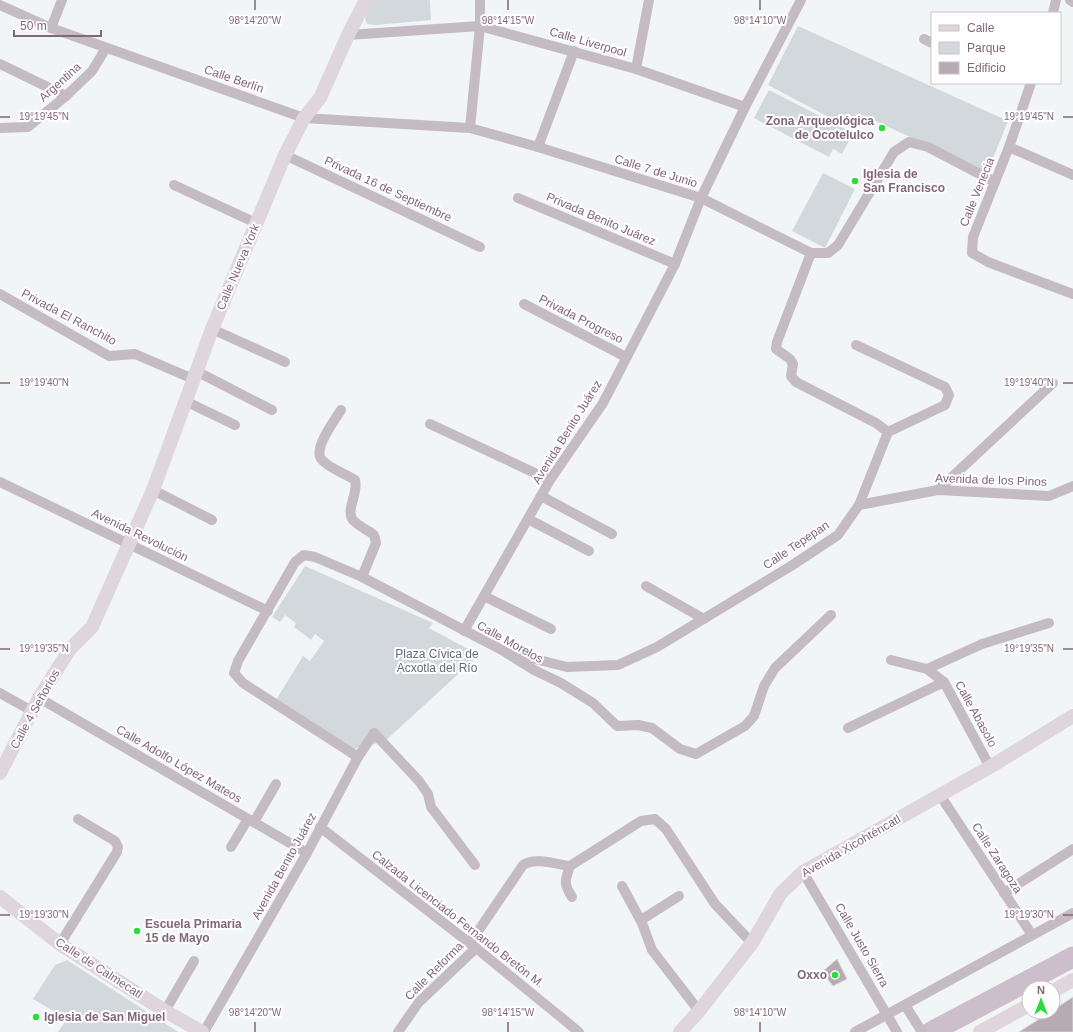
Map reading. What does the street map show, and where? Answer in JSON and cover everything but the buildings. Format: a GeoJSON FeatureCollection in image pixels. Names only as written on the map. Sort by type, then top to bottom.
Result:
{"type":"FeatureCollection","features":[{"type":"Feature","properties":{"kind":"street"},"geometry":{"type":"LineString","coordinates":[[51,28],[62,0]]}},
{"type":"Feature","properties":{"kind":"street","name":"Calle Nueva York"},"geometry":{"type":"LineString","coordinates":[[129,544],[153,490],[212,329],[285,155],[304,118],[320,98],[348,35],[366,0]]}},
{"type":"Feature","properties":{"kind":"street"},"geometry":{"type":"LineString","coordinates":[[470,128],[480,26],[480,0]]}},
{"type":"Feature","properties":{"kind":"street"},"geometry":{"type":"LineString","coordinates":[[636,69],[649,0]]}},
{"type":"Feature","properties":{"kind":"street","name":"Avenida Benito Juárez"},"geometry":{"type":"LineString","coordinates":[[464,631],[550,480],[603,403],[675,264],[701,198],[745,107],[801,0]]}},
{"type":"Feature","properties":{"kind":"street"},"geometry":{"type":"LineString","coordinates":[[1053,12],[1056,0]]}},
{"type":"Feature","properties":{"kind":"street","name":"Calle Berlín"},"geometry":{"type":"LineString","coordinates":[[0,4],[51,28],[304,118],[470,128]]}},
{"type":"Feature","properties":{"kind":"street","name":"Calle Liverpool"},"geometry":{"type":"LineString","coordinates":[[348,35],[480,26],[636,69],[745,107]]}},
{"type":"Feature","properties":{"kind":"street","name":"Argentina"},"geometry":{"type":"LineString","coordinates":[[0,128],[28,127],[66,96],[92,71],[106,48]]}},
{"type":"Feature","properties":{"kind":"street"},"geometry":{"type":"LineString","coordinates":[[538,147],[574,51]]}},
{"type":"Feature","properties":{"kind":"street"},"geometry":{"type":"LineString","coordinates":[[0,64],[66,96]]}},
{"type":"Feature","properties":{"kind":"street","name":"Calle Venecia"},"geometry":{"type":"LineString","coordinates":[[1028,84],[1009,147],[973,237],[972,253],[988,262],[1073,294]]}},
{"type":"Feature","properties":{"kind":"street","name":"Calle 7 de Junio"},"geometry":{"type":"LineString","coordinates":[[470,128],[538,147],[701,198],[811,253],[828,253],[838,245],[894,152],[909,142],[928,147],[995,182]]}},
{"type":"Feature","properties":{"kind":"street"},"geometry":{"type":"LineString","coordinates":[[1009,147],[1073,175]]}},
{"type":"Feature","properties":{"kind":"street","name":"Privada 16 de Septiembre"},"geometry":{"type":"LineString","coordinates":[[285,155],[480,247]]}},
{"type":"Feature","properties":{"kind":"street"},"geometry":{"type":"LineString","coordinates":[[174,185],[256,223]]}},
{"type":"Feature","properties":{"kind":"street","name":"Privada Benito Juárez"},"geometry":{"type":"LineString","coordinates":[[518,198],[675,264]]}},
{"type":"Feature","properties":{"kind":"street"},"geometry":{"type":"LineString","coordinates":[[811,253],[777,342],[776,349],[790,359],[793,364],[791,376],[796,382],[876,422],[888,432],[945,405],[949,395],[945,387],[856,345]]}},
{"type":"Feature","properties":{"kind":"street","name":"Privada El Ranchito"},"geometry":{"type":"LineString","coordinates":[[0,294],[109,356],[135,354],[195,375],[272,410]]}},
{"type":"Feature","properties":{"kind":"street","name":"Privada Progreso"},"geometry":{"type":"LineString","coordinates":[[524,304],[626,357]]}},
{"type":"Feature","properties":{"kind":"street"},"geometry":{"type":"LineString","coordinates":[[212,329],[285,362]]}},
{"type":"Feature","properties":{"kind":"street"},"geometry":{"type":"LineString","coordinates":[[938,490],[1053,383]]}},
{"type":"Feature","properties":{"kind":"street"},"geometry":{"type":"LineString","coordinates":[[185,401],[235,425]]}},
{"type":"Feature","properties":{"kind":"street"},"geometry":{"type":"LineString","coordinates":[[341,410],[319,448],[319,455],[322,461],[355,480],[357,487],[350,515],[353,521],[374,535],[376,543],[362,578]]}},
{"type":"Feature","properties":{"kind":"street"},"geometry":{"type":"LineString","coordinates":[[430,424],[550,480]]}},
{"type":"Feature","properties":{"kind":"street","name":"Calle Tepepan"},"geometry":{"type":"LineString","coordinates":[[502,650],[567,666],[618,665],[657,647],[791,566],[838,535],[859,505],[888,432]]}},
{"type":"Feature","properties":{"kind":"street","name":"Avenida Revolución"},"geometry":{"type":"LineString","coordinates":[[0,482],[268,611]]}},
{"type":"Feature","properties":{"kind":"street","name":"Avenida de los Pinos"},"geometry":{"type":"LineString","coordinates":[[859,505],[938,490],[1049,496],[1073,486]]}},
{"type":"Feature","properties":{"kind":"street"},"geometry":{"type":"LineString","coordinates":[[153,490],[212,520]]}},
{"type":"Feature","properties":{"kind":"street"},"geometry":{"type":"LineString","coordinates":[[541,496],[612,534]]}},
{"type":"Feature","properties":{"kind":"street"},"geometry":{"type":"LineString","coordinates":[[528,520],[589,551]]}},
{"type":"Feature","properties":{"kind":"street","name":"Calle 4 Señoríos"},"geometry":{"type":"LineString","coordinates":[[0,773],[39,698],[70,649],[92,627],[129,544]]}},
{"type":"Feature","properties":{"kind":"street","name":"Calle Morelos"},"geometry":{"type":"LineString","coordinates":[[268,611],[295,562],[304,556],[315,557],[362,578],[502,650],[534,670],[561,683],[593,703],[617,726],[638,725],[652,728],[680,749],[696,754],[745,726],[754,716],[764,686],[775,668],[831,615]]}},
{"type":"Feature","properties":{"kind":"street"},"geometry":{"type":"LineString","coordinates":[[646,586],[704,619]]}},
{"type":"Feature","properties":{"kind":"street"},"geometry":{"type":"LineString","coordinates":[[484,596],[551,629]]}},
{"type":"Feature","properties":{"kind":"street"},"geometry":{"type":"LineString","coordinates":[[268,611],[238,661],[234,673],[243,683],[358,757]]}},
{"type":"Feature","properties":{"kind":"street"},"geometry":{"type":"LineString","coordinates":[[927,669],[982,644],[1049,623]]}},
{"type":"Feature","properties":{"kind":"street","name":"Calle Abasolo"},"geometry":{"type":"LineString","coordinates":[[891,660],[927,669],[944,682],[990,767]]}},
{"type":"Feature","properties":{"kind":"street"},"geometry":{"type":"LineString","coordinates":[[848,728],[944,682]]}},
{"type":"Feature","properties":{"kind":"street"},"geometry":{"type":"LineString","coordinates":[[0,693],[32,711]]}},
{"type":"Feature","properties":{"kind":"street","name":"Calle Adolfo López Mateos"},"geometry":{"type":"LineString","coordinates":[[39,698],[307,853]]}},
{"type":"Feature","properties":{"kind":"street","name":"Avenida Xicohténcatl"},"geometry":{"type":"LineString","coordinates":[[680,1032],[699,1011],[752,943],[781,893],[803,872],[990,767],[1073,716]]}},
{"type":"Feature","properties":{"kind":"street","name":"Avenida Benito Juárez"},"geometry":{"type":"LineString","coordinates":[[203,1032],[307,853],[358,757],[374,733],[419,782],[428,794],[431,807],[475,865]]}},
{"type":"Feature","properties":{"kind":"street"},"geometry":{"type":"LineString","coordinates":[[231,847],[276,784]]}},
{"type":"Feature","properties":{"kind":"street","name":"Calle Zaragoza"},"geometry":{"type":"LineString","coordinates":[[940,795],[1032,935]]}},
{"type":"Feature","properties":{"kind":"street"},"geometry":{"type":"LineString","coordinates":[[60,944],[117,852],[118,847],[115,841],[78,819]]}},
{"type":"Feature","properties":{"kind":"street"},"geometry":{"type":"LineString","coordinates":[[572,897],[565,886],[565,880],[570,866],[641,821],[655,819],[666,829],[715,904],[752,943]]}},
{"type":"Feature","properties":{"kind":"street","name":"Calzada Licenciado Fernando Bretón M."},"geometry":{"type":"LineString","coordinates":[[320,827],[473,946],[579,1032]]}},
{"type":"Feature","properties":{"kind":"street"},"geometry":{"type":"LineString","coordinates":[[1004,893],[1073,849]]}},
{"type":"Feature","properties":{"kind":"street","name":"Calle Reforma"},"geometry":{"type":"LineString","coordinates":[[398,1032],[419,1002],[473,946],[523,865],[529,861],[536,861],[570,866]]}},
{"type":"Feature","properties":{"kind":"street","name":"Calle Justo Sierra"},"geometry":{"type":"LineString","coordinates":[[803,872],[895,1028]]}},
{"type":"Feature","properties":{"kind":"street"},"geometry":{"type":"LineString","coordinates":[[622,886],[641,920],[652,950],[699,1011]]}},
{"type":"Feature","properties":{"kind":"street"},"geometry":{"type":"LineString","coordinates":[[641,920],[679,896]]}},
{"type":"Feature","properties":{"kind":"street","name":"Calle de Calmecatl"},"geometry":{"type":"LineString","coordinates":[[0,897],[60,944],[165,1011],[203,1032]]}},
{"type":"Feature","properties":{"kind":"street"},"geometry":{"type":"LineString","coordinates":[[855,1032],[1073,913]]}},
{"type":"Feature","properties":{"kind":"street"},"geometry":{"type":"LineString","coordinates":[[165,1011],[194,961]]}},
{"type":"Feature","properties":{"kind":"street"},"geometry":{"type":"LineString","coordinates":[[1061,987],[1073,980]]}},
{"type":"Feature","properties":{"kind":"street"},"geometry":{"type":"LineString","coordinates":[[905,1005],[922,1032]]}},
{"type":"Feature","properties":{"kind":"street"},"geometry":{"type":"LineString","coordinates":[[980,1032],[1021,1009]]}},
{"type":"Feature","properties":{"kind":"green space"},"geometry":{"type":"Polygon","coordinates":[[[373,0],[430,0],[431,20],[376,25],[367,24],[365,18],[373,0]]]}},
{"type":"Feature","properties":{"kind":"green space"},"geometry":{"type":"Polygon","coordinates":[[[798,26],[1008,121],[987,173],[865,116],[855,131],[768,85],[798,26]]]}},
{"type":"Feature","properties":{"kind":"green space"},"geometry":{"type":"Polygon","coordinates":[[[769,90],[853,133],[842,154],[833,149],[829,157],[754,118],[769,90]]]}},
{"type":"Feature","properties":{"kind":"green space"},"geometry":{"type":"Polygon","coordinates":[[[823,173],[855,189],[825,248],[792,231],[823,173]]]}},
{"type":"Feature","properties":{"kind":"green space","name":"Plaza Cívica de Acxotla del Río"},"geometry":{"type":"Polygon","coordinates":[[[305,566],[433,623],[429,628],[479,655],[384,742],[358,747],[354,750],[276,700],[303,656],[310,661],[324,641],[315,634],[311,640],[294,627],[296,623],[285,615],[280,622],[272,617],[305,566]]]}},
{"type":"Feature","properties":{"kind":"green space"},"geometry":{"type":"Polygon","coordinates":[[[67,960],[178,1032],[58,1032],[67,1019],[33,999],[55,965],[67,960]]]}},
{"type":"Feature","properties":{"kind":"waterway"},"geometry":{"type":"LineString","coordinates":[[931,1032],[1073,957]]}},
{"type":"Feature","properties":{"kind":"place","name":"Zona Arqueológica de Ocotelulco"},"geometry":{"type":"Point","coordinates":[882,128]}},
{"type":"Feature","properties":{"kind":"place","name":"Iglesia de San Francisco"},"geometry":{"type":"Point","coordinates":[855,181]}},
{"type":"Feature","properties":{"kind":"place","name":"Escuela Primaria 15 de Mayo"},"geometry":{"type":"Point","coordinates":[137,931]}},
{"type":"Feature","properties":{"kind":"place","name":"Oxxo"},"geometry":{"type":"Point","coordinates":[835,975]}},
{"type":"Feature","properties":{"kind":"place","name":"Iglesia de San Miguel"},"geometry":{"type":"Point","coordinates":[36,1017]}}]}
